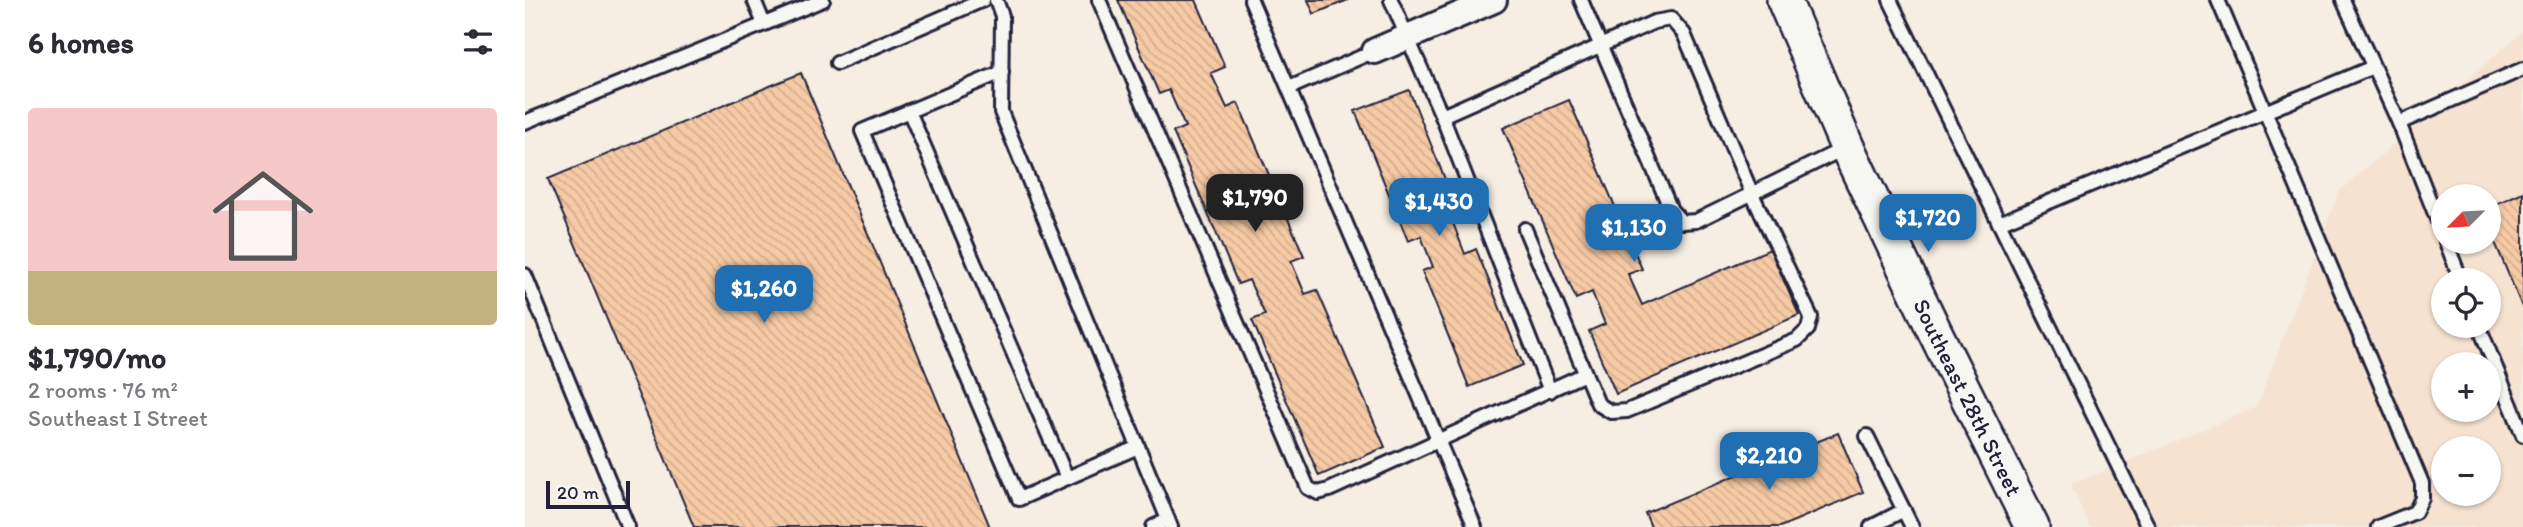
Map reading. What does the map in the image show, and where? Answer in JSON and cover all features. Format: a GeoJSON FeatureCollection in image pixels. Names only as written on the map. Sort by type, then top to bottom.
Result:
{"type":"FeatureCollection","features":[{"type":"Feature","properties":{"kind":"main road","name":"Southeast 28th Street"},"geometry":{"type":"LineString","coordinates":[[1784,0],[1847,147],[2032,527]]}},
{"type":"Feature","properties":{"kind":"street"},"geometry":{"type":"LineString","coordinates":[[1375,51],[1494,0]]}},
{"type":"Feature","properties":{"kind":"lane"},"geometry":{"type":"LineString","coordinates":[[754,0],[764,24]]}},
{"type":"Feature","properties":{"kind":"lane"},"geometry":{"type":"LineString","coordinates":[[525,122],[823,0]]}},
{"type":"Feature","properties":{"kind":"lane"},"geometry":{"type":"LineString","coordinates":[[837,64],[983,0]]}},
{"type":"Feature","properties":{"kind":"lane"},"geometry":{"type":"LineString","coordinates":[[996,0],[1002,16],[1001,112],[1169,524],[1153,527]]}},
{"type":"Feature","properties":{"kind":"lane"},"geometry":{"type":"LineString","coordinates":[[1099,0],[1308,488],[1318,493],[1329,490],[1585,374]]}},
{"type":"Feature","properties":{"kind":"lane"},"geometry":{"type":"LineString","coordinates":[[1251,0],[1475,527]]}},
{"type":"Feature","properties":{"kind":"lane"},"geometry":{"type":"LineString","coordinates":[[1391,0],[1442,116],[1550,391]]}},
{"type":"Feature","properties":{"kind":"lane"},"geometry":{"type":"LineString","coordinates":[[1581,0],[1671,209],[1682,222],[1696,221],[1847,147]]}},
{"type":"Feature","properties":{"kind":"lane"},"geometry":{"type":"LineString","coordinates":[[1890,0],[2148,527]]}},
{"type":"Feature","properties":{"kind":"lane"},"geometry":{"type":"LineString","coordinates":[[2218,0],[2422,483],[2422,498],[2415,512],[2378,527]]}},
{"type":"Feature","properties":{"kind":"lane"},"geometry":{"type":"LineString","coordinates":[[2343,0],[2399,123],[2431,204]]}},
{"type":"Feature","properties":{"kind":"lane"},"geometry":{"type":"LineString","coordinates":[[1442,116],[1654,22],[1671,19],[1684,34],[1752,194],[1811,317],[1808,329],[1797,340],[1627,411],[1611,412],[1598,404],[1525,229]]}},
{"type":"Feature","properties":{"kind":"lane"},"geometry":{"type":"LineString","coordinates":[[1289,88],[1375,51]]}},
{"type":"Feature","properties":{"kind":"lane"},"geometry":{"type":"LineString","coordinates":[[1999,223],[2373,67]]}},
{"type":"Feature","properties":{"kind":"lane"},"geometry":{"type":"LineString","coordinates":[[2399,123],[2523,69]]}},
{"type":"Feature","properties":{"kind":"lane"},"geometry":{"type":"LineString","coordinates":[[1002,72],[862,131],[1019,499],[1138,447]]}},
{"type":"Feature","properties":{"kind":"lane"},"geometry":{"type":"LineString","coordinates":[[909,111],[1067,478]]}},
{"type":"Feature","properties":{"kind":"lane"},"geometry":{"type":"LineString","coordinates":[[525,275],[628,527]]}},
{"type":"Feature","properties":{"kind":"lane"},"geometry":{"type":"LineString","coordinates":[[2484,338],[2523,435]]}},
{"type":"Feature","properties":{"kind":"lane"},"geometry":{"type":"LineString","coordinates":[[1867,436],[1912,527]]}},
{"type":"Feature","properties":{"kind":"lane"},"geometry":{"type":"LineString","coordinates":[[1871,527],[1903,510]]}},
{"type":"Feature","properties":{"kind":"shaded area"},"geometry":{"type":"Polygon","coordinates":[[[2523,31],[2523,527],[2090,527],[2071,485],[2257,407],[2339,192],[2523,31]]]}},
{"type":"Feature","properties":{"kind":"building"},"geometry":{"type":"Polygon","coordinates":[[[1118,0],[1196,0],[1225,67],[1211,73],[1227,108],[1238,103],[1304,256],[1291,261],[1305,294],[1317,290],[1385,447],[1319,476],[1252,320],[1265,315],[1249,280],[1238,284],[1173,132],[1185,127],[1169,90],[1159,94],[1118,0]]]}},
{"type":"Feature","properties":{"kind":"building"},"geometry":{"type":"Polygon","coordinates":[[[1308,0],[1348,0],[1314,14],[1308,0]]]}},
{"type":"Feature","properties":{"kind":"building"},"geometry":{"type":"Polygon","coordinates":[[[801,73],[990,527],[694,527],[548,179],[801,73]]]}},
{"type":"Feature","properties":{"kind":"building"},"geometry":{"type":"Polygon","coordinates":[[[1409,90],[1461,219],[1453,223],[1465,254],[1476,249],[1523,365],[1469,387],[1422,271],[1433,267],[1421,236],[1408,241],[1355,111],[1409,90]]]}},
{"type":"Feature","properties":{"kind":"building"},"geometry":{"type":"Polygon","coordinates":[[[1569,100],[1642,269],[1628,274],[1642,305],[1770,249],[1799,315],[1616,394],[1589,331],[1605,324],[1592,292],[1576,299],[1503,128],[1569,100]]]}},
{"type":"Feature","properties":{"kind":"building"},"geometry":{"type":"Polygon","coordinates":[[[2523,192],[2523,309],[2500,254],[2501,202],[2523,192]]]}},
{"type":"Feature","properties":{"kind":"building"},"geometry":{"type":"Polygon","coordinates":[[[1838,433],[1863,492],[1780,527],[1651,527],[1645,513],[1838,433]]]}}]}
